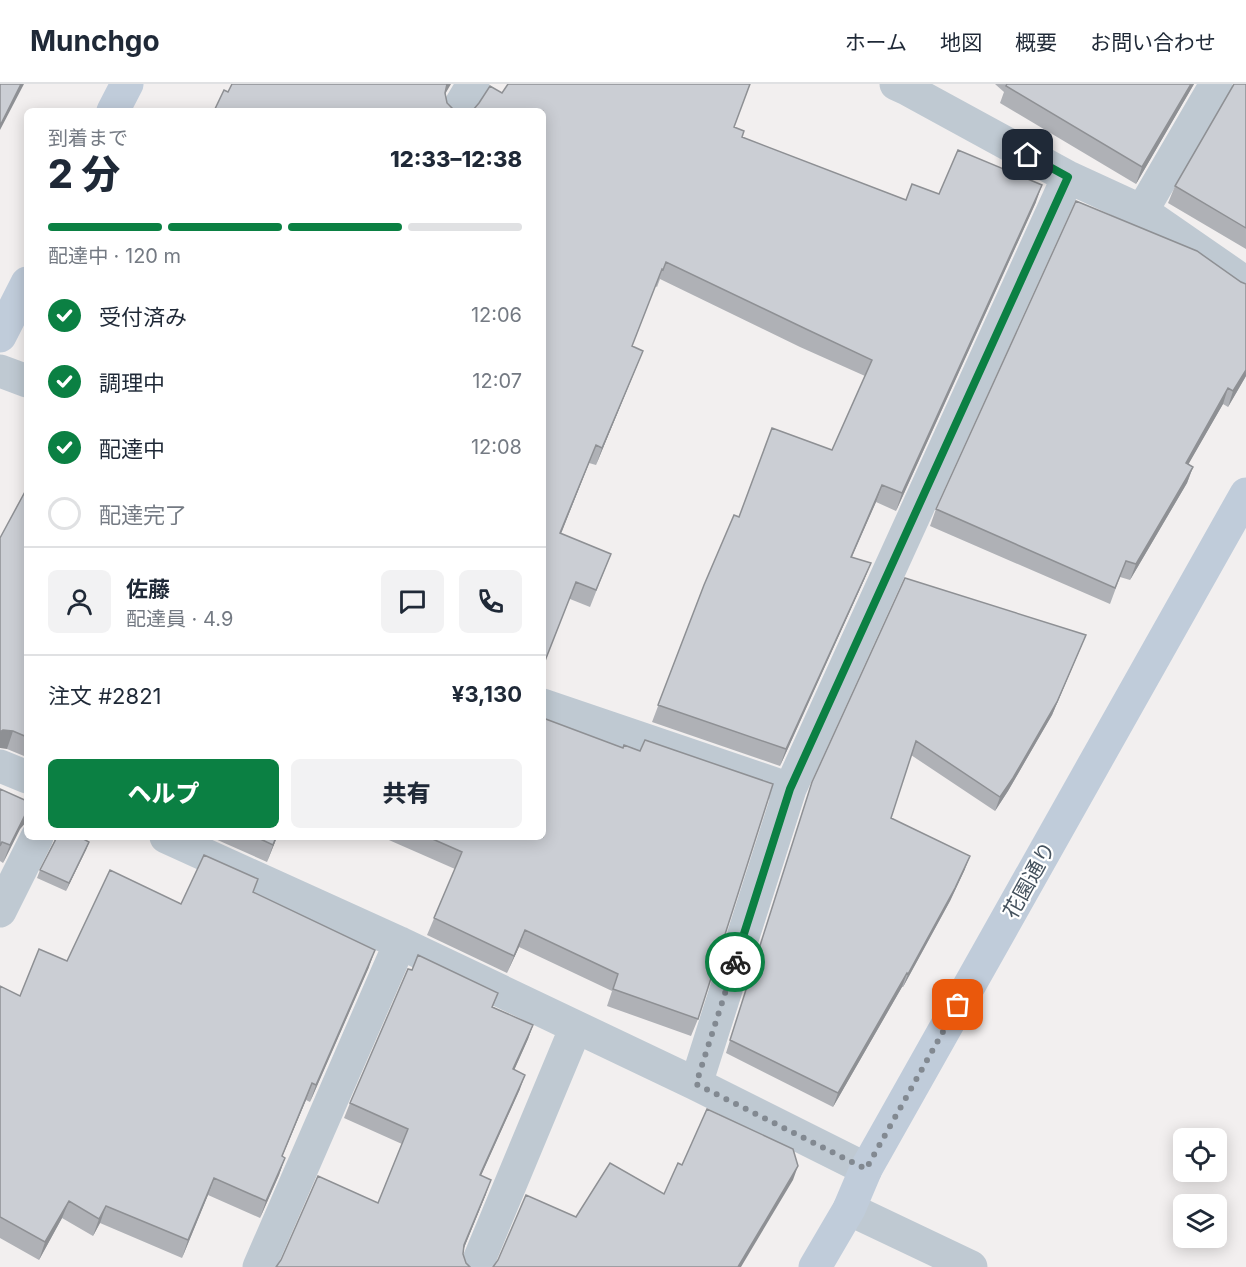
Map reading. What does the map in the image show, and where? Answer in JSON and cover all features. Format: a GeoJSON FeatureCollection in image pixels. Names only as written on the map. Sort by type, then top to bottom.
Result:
{"type":"FeatureCollection","features":[{"type":"Feature","properties":{"kind":"street"},"geometry":{"type":"LineString","coordinates":[[115,108],[127,84]]}},
{"type":"Feature","properties":{"kind":"street"},"geometry":{"type":"LineString","coordinates":[[459,108],[473,84]]}},
{"type":"Feature","properties":{"kind":"street"},"geometry":{"type":"LineString","coordinates":[[1142,211],[1216,84]]}},
{"type":"Feature","properties":{"kind":"street"},"geometry":{"type":"LineString","coordinates":[[904,86],[1068,177],[1142,211],[1246,283]]}},
{"type":"Feature","properties":{"kind":"street"},"geometry":{"type":"LineString","coordinates":[[696,1084],[790,789],[1068,177]]}},
{"type":"Feature","properties":{"kind":"street"},"geometry":{"type":"LineString","coordinates":[[0,336],[24,289]]}},
{"type":"Feature","properties":{"kind":"street"},"geometry":{"type":"LineString","coordinates":[[0,371],[24,380]]}},
{"type":"Feature","properties":{"kind":"street","name":"花園通り"},"geometry":{"type":"LineString","coordinates":[[815,1267],[849,1209],[866,1169],[1246,494]]}},
{"type":"Feature","properties":{"kind":"street"},"geometry":{"type":"LineString","coordinates":[[546,706],[790,789]]}},
{"type":"Feature","properties":{"kind":"street"},"geometry":{"type":"LineString","coordinates":[[0,766],[24,776]]}},
{"type":"Feature","properties":{"kind":"street"},"geometry":{"type":"LineString","coordinates":[[0,911],[36,840]]}},
{"type":"Feature","properties":{"kind":"street"},"geometry":{"type":"LineString","coordinates":[[173,840],[400,943],[696,1084],[866,1169]]}},
{"type":"Feature","properties":{"kind":"street"},"geometry":{"type":"LineString","coordinates":[[259,1267],[400,943]]}},
{"type":"Feature","properties":{"kind":"street"},"geometry":{"type":"LineString","coordinates":[[476,1267],[576,1027]]}},
{"type":"Feature","properties":{"kind":"street"},"geometry":{"type":"LineString","coordinates":[[849,1209],[971,1267]]}},
{"type":"Feature","properties":{"kind":"building"},"geometry":{"type":"Polygon","coordinates":[[[0,84],[21,84],[0,126],[0,84]]]}},
{"type":"Feature","properties":{"kind":"building"},"geometry":{"type":"Polygon","coordinates":[[[232,84],[447,84],[445,93],[447,103],[452,108],[215,108],[224,90],[228,92],[232,84]]]}},
{"type":"Feature","properties":{"kind":"building"},"geometry":{"type":"Polygon","coordinates":[[[508,84],[750,84],[734,127],[744,131],[742,137],[906,200],[912,184],[939,194],[958,150],[1042,185],[902,493],[882,485],[851,557],[871,563],[786,749],[658,705],[704,585],[734,515],[739,517],[772,428],[832,450],[872,360],[666,262],[632,346],[643,351],[602,448],[596,445],[560,533],[611,554],[596,590],[576,582],[546,658],[546,108],[475,108],[490,86],[502,93],[508,84]]]}},
{"type":"Feature","properties":{"kind":"building"},"geometry":{"type":"Polygon","coordinates":[[[1007,84],[1191,84],[1142,167],[1006,86],[1007,84]]]}},
{"type":"Feature","properties":{"kind":"building"},"geometry":{"type":"Polygon","coordinates":[[[1234,84],[1246,84],[1246,228],[1175,186],[1234,84]]]}},
{"type":"Feature","properties":{"kind":"building"},"geometry":{"type":"Polygon","coordinates":[[[1076,201],[1197,251],[1246,284],[1246,370],[1233,391],[1228,388],[1186,463],[1193,467],[1136,564],[1126,561],[1115,588],[936,509],[1076,201]]]}},
{"type":"Feature","properties":{"kind":"building"},"geometry":{"type":"Polygon","coordinates":[[[24,494],[24,736],[13,731],[0,732],[0,538],[24,494]]]}},
{"type":"Feature","properties":{"kind":"building"},"geometry":{"type":"Polygon","coordinates":[[[905,578],[1086,635],[1057,702],[1000,797],[916,741],[891,818],[970,856],[908,974],[838,1093],[730,1040],[812,782],[905,578]]]}},
{"type":"Feature","properties":{"kind":"building"},"geometry":{"type":"Polygon","coordinates":[[[546,719],[623,748],[624,745],[640,751],[645,740],[773,784],[698,1019],[613,989],[618,974],[525,930],[514,956],[434,918],[462,852],[435,840],[546,840],[546,719]]]}},
{"type":"Feature","properties":{"kind":"building"},"geometry":{"type":"Polygon","coordinates":[[[0,789],[24,800],[24,817],[10,845],[2,842],[0,846],[0,789]]]}},
{"type":"Feature","properties":{"kind":"building"},"geometry":{"type":"Polygon","coordinates":[[[55,840],[89,842],[69,883],[40,870],[55,840]]]}},
{"type":"Feature","properties":{"kind":"building"},"geometry":{"type":"Polygon","coordinates":[[[262,840],[275,840],[273,845],[262,840]]]}},
{"type":"Feature","properties":{"kind":"building"},"geometry":{"type":"Polygon","coordinates":[[[204,855],[258,879],[253,892],[375,950],[316,1085],[312,1083],[282,1156],[285,1158],[266,1201],[214,1178],[188,1240],[106,1206],[99,1219],[69,1201],[45,1242],[0,1217],[0,986],[20,996],[39,949],[67,961],[110,870],[181,904],[204,855]]]}},
{"type":"Feature","properties":{"kind":"building"},"geometry":{"type":"Polygon","coordinates":[[[418,955],[498,993],[492,1007],[533,1025],[513,1069],[525,1075],[480,1175],[491,1180],[464,1245],[463,1254],[470,1267],[276,1267],[318,1176],[378,1203],[408,1129],[350,1103],[408,969],[412,970],[418,955]]]}},
{"type":"Feature","properties":{"kind":"building"},"geometry":{"type":"Polygon","coordinates":[[[707,1109],[793,1149],[798,1166],[738,1267],[493,1267],[526,1195],[576,1217],[610,1163],[664,1194],[678,1163],[682,1165],[707,1109]]]}},
{"type":"Feature","properties":{"kind":"way so far"},"geometry":{"type":"LineString","coordinates":[[735,962],[696,1084],[866,1169],[958,1005]]}},
{"type":"Feature","properties":{"kind":"route"},"geometry":{"type":"LineString","coordinates":[[735,962],[790,789],[1068,177],[1028,155]]}}]}
